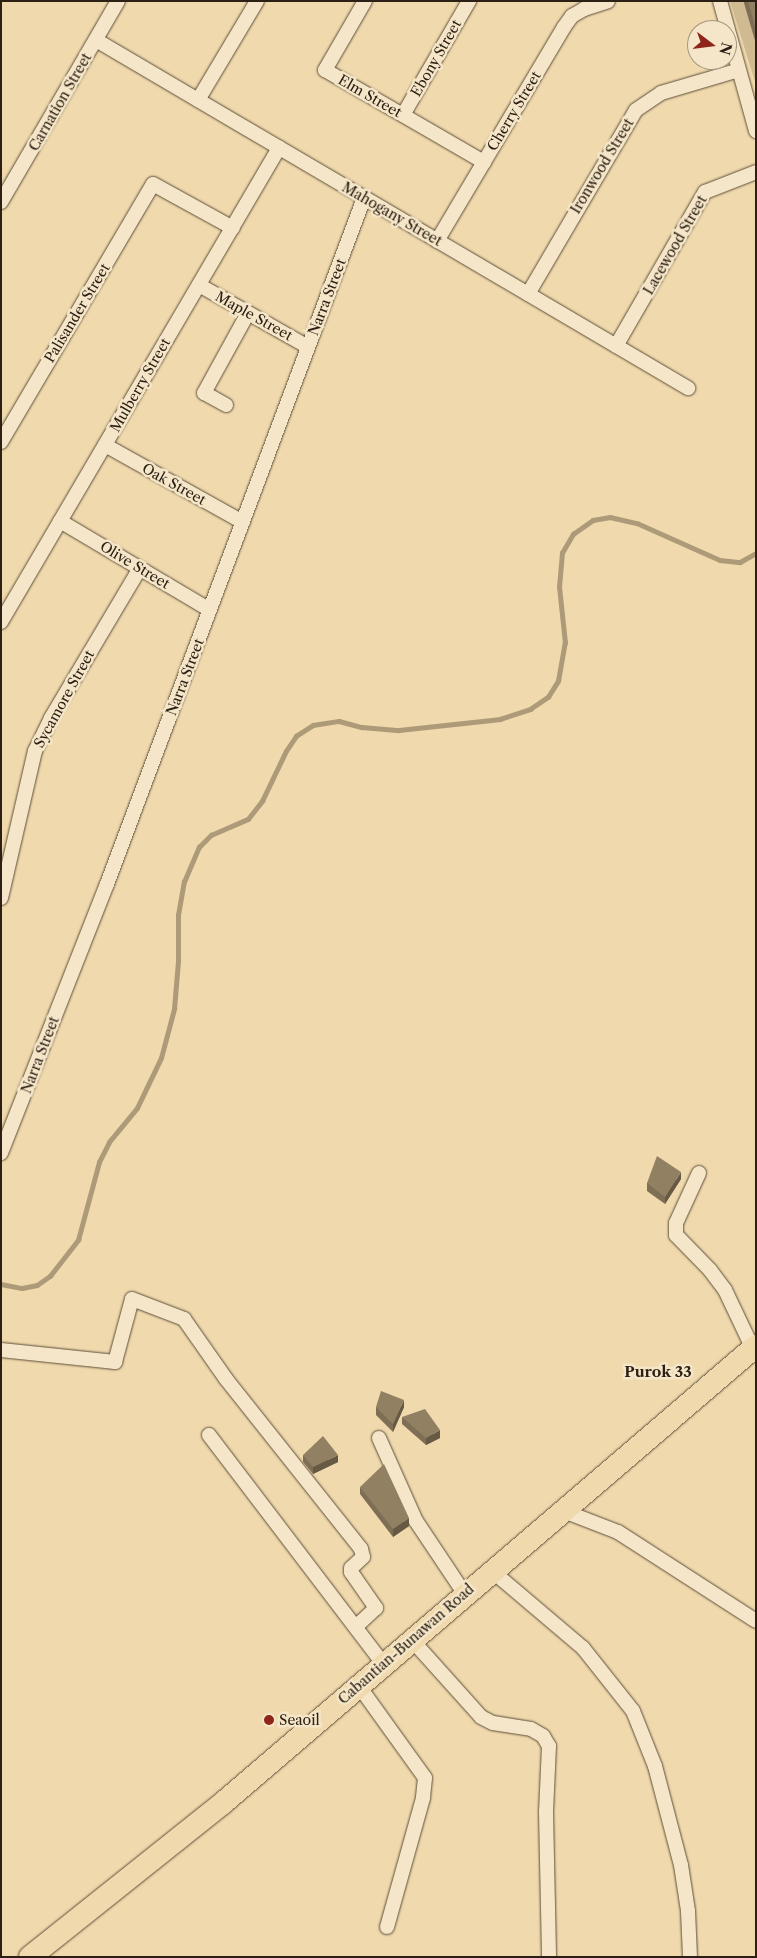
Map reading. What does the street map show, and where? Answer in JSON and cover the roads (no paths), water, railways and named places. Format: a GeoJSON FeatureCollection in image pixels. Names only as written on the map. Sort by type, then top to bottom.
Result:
{"type":"FeatureCollection","features":[{"type":"Feature","properties":{"kind":"main road","name":"Cabantian-Bunawan Road"},"geometry":{"type":"LineString","coordinates":[[30,1957],[133,1877],[384,1665],[490,1570],[754,1347]]}},
{"type":"Feature","properties":{"kind":"street","name":"Carnation Street"},"geometry":{"type":"LineString","coordinates":[[1,202],[118,1]]}},
{"type":"Feature","properties":{"kind":"street"},"geometry":{"type":"LineString","coordinates":[[198,100],[257,1]]}},
{"type":"Feature","properties":{"kind":"street","name":"Elm Street"},"geometry":{"type":"LineString","coordinates":[[365,1],[325,70],[484,162]]}},
{"type":"Feature","properties":{"kind":"street","name":"Ebony Street"},"geometry":{"type":"LineString","coordinates":[[403,115],[469,1]]}},
{"type":"Feature","properties":{"kind":"street","name":"Cherry Street"},"geometry":{"type":"LineString","coordinates":[[437,241],[572,16],[608,1]]}},
{"type":"Feature","properties":{"kind":"street"},"geometry":{"type":"LineString","coordinates":[[720,1],[756,131]]}},
{"type":"Feature","properties":{"kind":"street","name":"Mahogany Street"},"geometry":{"type":"LineString","coordinates":[[96,40],[688,388]]}},
{"type":"Feature","properties":{"kind":"street","name":"Ironwood Street"},"geometry":{"type":"LineString","coordinates":[[528,294],[636,110],[660,94],[739,70]]}},
{"type":"Feature","properties":{"kind":"street","name":"Mulberry Street"},"geometry":{"type":"LineString","coordinates":[[1,622],[279,148]]}},
{"type":"Feature","properties":{"kind":"street","name":"Lacewood Street"},"geometry":{"type":"LineString","coordinates":[[616,346],[705,192],[756,172]]}},
{"type":"Feature","properties":{"kind":"street","name":"Palisander Street"},"geometry":{"type":"LineString","coordinates":[[1,442],[153,184],[233,228]]}},
{"type":"Feature","properties":{"kind":"street","name":"Narra Street"},"geometry":{"type":"LineString","coordinates":[[1,1154],[210,610],[364,198]]}},
{"type":"Feature","properties":{"kind":"street","name":"Maple Street"},"geometry":{"type":"LineString","coordinates":[[199,285],[308,347]]}},
{"type":"Feature","properties":{"kind":"street"},"geometry":{"type":"LineString","coordinates":[[226,405],[204,393],[248,313]]}},
{"type":"Feature","properties":{"kind":"street","name":"Oak Street"},"geometry":{"type":"LineString","coordinates":[[105,445],[243,522]]}},
{"type":"Feature","properties":{"kind":"street","name":"Olive Street"},"geometry":{"type":"LineString","coordinates":[[60,521],[210,610]]}},
{"type":"Feature","properties":{"kind":"street","name":"Sycamore Street"},"geometry":{"type":"LineString","coordinates":[[2,893],[34,751],[51,718],[140,568]]}},
{"type":"Feature","properties":{"kind":"street"},"geometry":{"type":"LineString","coordinates":[[698,1173],[676,1223],[676,1235],[710,1270],[725,1290],[754,1347]]}},
{"type":"Feature","properties":{"kind":"street"},"geometry":{"type":"LineString","coordinates":[[1,1350],[115,1362],[132,1299],[184,1319],[226,1379],[362,1549],[363,1557],[351,1568],[351,1572],[376,1608],[357,1626]]}},
{"type":"Feature","properties":{"kind":"street"},"geometry":{"type":"LineString","coordinates":[[209,1435],[357,1626],[384,1665]]}},
{"type":"Feature","properties":{"kind":"street"},"geometry":{"type":"LineString","coordinates":[[379,1438],[416,1521],[464,1593]]}},
{"type":"Feature","properties":{"kind":"street"},"geometry":{"type":"LineString","coordinates":[[561,1510],[618,1532],[689,1575],[756,1621]]}},
{"type":"Feature","properties":{"kind":"street"},"geometry":{"type":"LineString","coordinates":[[490,1570],[584,1648],[633,1711],[655,1766],[681,1865],[688,1911],[690,1957]]}},
{"type":"Feature","properties":{"kind":"street"},"geometry":{"type":"LineString","coordinates":[[412,1640],[481,1718],[494,1723],[531,1730],[542,1736],[549,1746],[546,1812],[549,1957]]}},
{"type":"Feature","properties":{"kind":"street"},"geometry":{"type":"LineString","coordinates":[[359,1686],[426,1778],[423,1798],[387,1927]]}},
{"type":"Feature","properties":{"kind":"waterway"},"geometry":{"type":"LineString","coordinates":[[1,1284],[22,1288],[37,1285],[50,1276],[78,1240],[99,1162],[109,1142],[137,1108],[161,1058],[174,1009],[178,961],[178,915],[184,882],[199,847],[211,835],[248,819],[262,801],[286,751],[296,736],[313,725],[339,721],[362,727],[399,730],[500,719],[530,709],[548,697],[558,681],[565,643],[559,587],[562,553],[573,534],[593,520],[610,517],[637,523],[720,560],[740,562],[756,553]]}},
{"type":"Feature","properties":{"kind":"place","name":"Seaoil"},"geometry":{"type":"Point","coordinates":[269,1720]}},
{"type":"Feature","properties":{"kind":"district","name":"Purok 33"},"geometry":{"type":"Point","coordinates":[658,1372]}}]}
